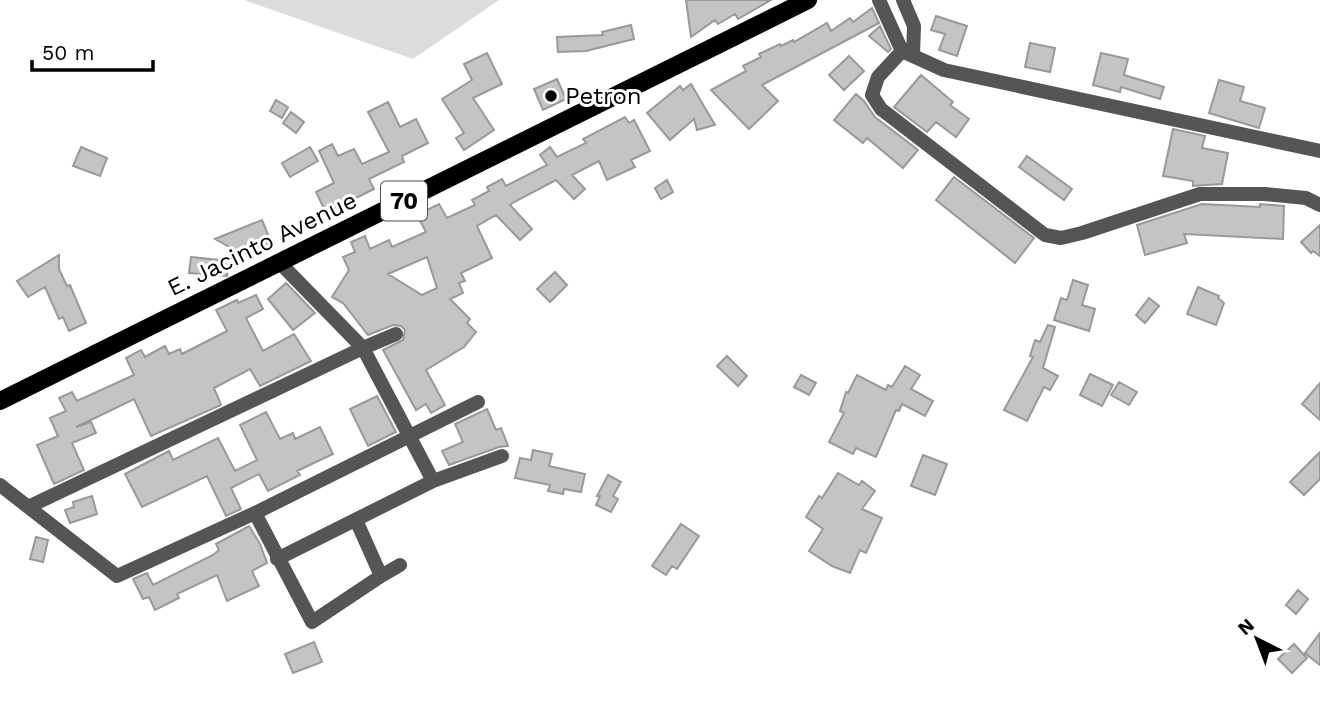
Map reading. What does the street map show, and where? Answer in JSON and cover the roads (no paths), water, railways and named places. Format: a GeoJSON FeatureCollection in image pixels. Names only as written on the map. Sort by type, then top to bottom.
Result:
{"type":"FeatureCollection","features":[{"type":"Feature","properties":{"kind":"main road","name":"E. Jacinto Avenue"},"geometry":{"type":"LineString","coordinates":[[0,401],[808,0]]}},
{"type":"Feature","properties":{"kind":"street"},"geometry":{"type":"LineString","coordinates":[[879,0],[907,53],[944,70],[1320,151]]}},
{"type":"Feature","properties":{"kind":"street"},"geometry":{"type":"LineString","coordinates":[[903,0],[914,26],[907,53],[878,77],[873,96],[881,109],[1045,235],[1061,238],[1082,233],[1200,194],[1265,194],[1306,198],[1320,205]]}},
{"type":"Feature","properties":{"kind":"street"},"geometry":{"type":"LineString","coordinates":[[280,262],[363,348],[433,481]]}},
{"type":"Feature","properties":{"kind":"street"},"geometry":{"type":"LineString","coordinates":[[28,507],[396,334]]}},
{"type":"Feature","properties":{"kind":"street"},"geometry":{"type":"LineString","coordinates":[[0,485],[117,576],[254,513],[478,402]]}},
{"type":"Feature","properties":{"kind":"street"},"geometry":{"type":"LineString","coordinates":[[278,559],[433,481],[502,456]]}},
{"type":"Feature","properties":{"kind":"street"},"geometry":{"type":"LineString","coordinates":[[254,513],[312,622],[400,565]]}},
{"type":"Feature","properties":{"kind":"street"},"geometry":{"type":"LineString","coordinates":[[356,520],[381,576]]}},
{"type":"Feature","properties":{"kind":"place","name":"Petron"},"geometry":{"type":"Point","coordinates":[551,96]}}]}
